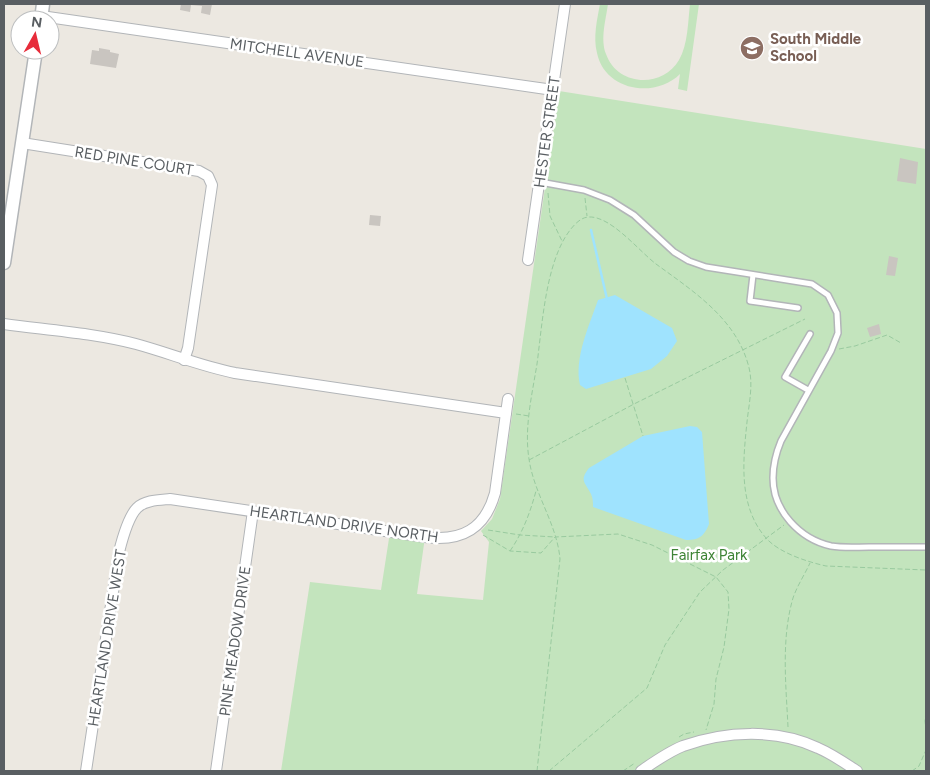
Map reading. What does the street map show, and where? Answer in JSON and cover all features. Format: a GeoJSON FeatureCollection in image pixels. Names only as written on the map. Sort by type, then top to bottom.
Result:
{"type":"FeatureCollection","features":[{"type":"Feature","properties":{"kind":"street","name":"HESTER STREET"},"geometry":{"type":"LineString","coordinates":[[528,260],[544,183],[553,90],[565,4]]}},
{"type":"Feature","properties":{"kind":"street","name":"MITCHELL AVENUE"},"geometry":{"type":"LineString","coordinates":[[60,16],[553,90]]}},
{"type":"Feature","properties":{"kind":"street"},"geometry":{"type":"LineString","coordinates":[[4,263],[34,60]]}},
{"type":"Feature","properties":{"kind":"street","name":"RED PINE COURT"},"geometry":{"type":"LineString","coordinates":[[22,143],[199,171],[208,176],[212,185],[188,348],[184,360]]}},
{"type":"Feature","properties":{"kind":"street"},"geometry":{"type":"LineString","coordinates":[[4,324],[112,339],[144,346],[184,360],[235,374],[506,413]]}},
{"type":"Feature","properties":{"kind":"street","name":"HEARTLAND DRIVE NORTH"},"geometry":{"type":"LineString","coordinates":[[136,508],[151,501],[170,498],[437,539],[449,539],[460,536],[478,525],[492,505],[508,399]]}},
{"type":"Feature","properties":{"kind":"street","name":"HEARTLAND DRIVE WEST"},"geometry":{"type":"LineString","coordinates":[[86,771],[119,552],[125,529],[136,508]]}},
{"type":"Feature","properties":{"kind":"street","name":"PINE MEADOW DRIVE"},"geometry":{"type":"LineString","coordinates":[[216,771],[253,511]]}},
{"type":"Feature","properties":{"kind":"street"},"geometry":{"type":"LineString","coordinates":[[640,771],[682,747],[705,739],[753,734],[773,735],[803,742],[817,747],[857,771]]}},
{"type":"Feature","properties":{"kind":"lane"},"geometry":{"type":"LineString","coordinates":[[544,183],[584,190],[622,206],[674,252],[689,261],[706,267],[812,284],[828,296],[834,305],[838,333],[831,351],[781,441],[773,466],[775,494],[780,507],[789,521],[802,533],[816,541],[832,546],[926,547]]}},
{"type":"Feature","properties":{"kind":"lane"},"geometry":{"type":"LineString","coordinates":[[753,275],[750,301],[798,308]]}},
{"type":"Feature","properties":{"kind":"lane"},"geometry":{"type":"LineString","coordinates":[[808,390],[785,377],[810,334]]}},
{"type":"Feature","properties":{"kind":"path"},"geometry":{"type":"LineString","coordinates":[[544,183],[550,216],[562,242]]}},
{"type":"Feature","properties":{"kind":"path"},"geometry":{"type":"LineString","coordinates":[[584,190],[587,217]]}},
{"type":"Feature","properties":{"kind":"path"},"geometry":{"type":"LineString","coordinates":[[537,771],[560,559],[556,537],[536,490],[529,460],[527,442],[529,416],[547,293],[555,261],[562,242],[572,227],[587,217],[596,217],[613,226],[650,259],[702,299],[727,323],[748,362],[751,384],[744,460],[744,487],[750,509],[766,538],[791,554],[810,562],[843,568],[926,570]]}},
{"type":"Feature","properties":{"kind":"path"},"geometry":{"type":"LineString","coordinates":[[529,460],[634,404],[805,319]]}},
{"type":"Feature","properties":{"kind":"path"},"geometry":{"type":"LineString","coordinates":[[831,351],[855,346],[887,335],[901,343]]}},
{"type":"Feature","properties":{"kind":"path"},"geometry":{"type":"LineString","coordinates":[[625,378],[644,436]]}},
{"type":"Feature","properties":{"kind":"path"},"geometry":{"type":"LineString","coordinates":[[506,413],[529,416]]}},
{"type":"Feature","properties":{"kind":"path"},"geometry":{"type":"LineString","coordinates":[[510,551],[530,513],[536,490]]}},
{"type":"Feature","properties":{"kind":"path"},"geometry":{"type":"LineString","coordinates":[[549,771],[647,688],[665,644],[700,592],[716,577],[785,524]]}},
{"type":"Feature","properties":{"kind":"path"},"geometry":{"type":"LineString","coordinates":[[488,530],[520,535],[556,537],[618,534],[652,545],[716,577],[728,592],[729,609],[724,648],[716,679],[714,704],[706,730]]}},
{"type":"Feature","properties":{"kind":"path"},"geometry":{"type":"LineString","coordinates":[[483,534],[510,551],[540,553],[556,537]]}},
{"type":"Feature","properties":{"kind":"path"},"geometry":{"type":"LineString","coordinates":[[789,730],[785,663],[787,628],[793,597],[810,562]]}},
{"type":"Feature","properties":{"kind":"path"},"geometry":{"type":"LineString","coordinates":[[926,712],[926,730]]}},
{"type":"Feature","properties":{"kind":"path"},"geometry":{"type":"LineString","coordinates":[[912,771],[919,766],[926,750]]}},
{"type":"Feature","properties":{"kind":"green space"},"geometry":{"type":"Polygon","coordinates":[[[600,4],[608,4],[604,29],[604,48],[606,54],[612,65],[620,73],[629,78],[640,80],[662,76],[679,60],[686,40],[690,4],[699,4],[687,91],[678,89],[680,74],[670,82],[658,87],[645,88],[632,87],[620,83],[610,76],[602,66],[595,41],[600,4]]]}},
{"type":"Feature","properties":{"kind":"green space","name":"Fairfax Park"},"geometry":{"type":"Polygon","coordinates":[[[559,91],[926,149],[926,771],[281,771],[310,582],[381,590],[390,532],[425,537],[417,594],[483,600],[489,542],[481,531],[492,519],[500,499],[559,91]]]}},
{"type":"Feature","properties":{"kind":"water"},"geometry":{"type":"Polygon","coordinates":[[[615,295],[672,328],[677,341],[667,356],[651,369],[586,389],[580,385],[579,375],[583,342],[598,300],[615,295]]]}},
{"type":"Feature","properties":{"kind":"water"},"geometry":{"type":"Polygon","coordinates":[[[690,426],[697,427],[702,432],[709,524],[701,536],[686,540],[593,507],[592,496],[584,479],[589,468],[643,436],[690,426]]]}},
{"type":"Feature","properties":{"kind":"building"},"geometry":{"type":"Polygon","coordinates":[[[181,4],[212,4],[210,15],[201,13],[202,6],[191,5],[190,12],[180,10],[181,4]]]}},
{"type":"Feature","properties":{"kind":"building"},"geometry":{"type":"Polygon","coordinates":[[[99,48],[119,54],[116,68],[90,64],[92,50],[99,51],[99,48]]]}},
{"type":"Feature","properties":{"kind":"building"},"geometry":{"type":"Polygon","coordinates":[[[900,158],[918,162],[916,184],[897,181],[900,158]]]}},
{"type":"Feature","properties":{"kind":"building"},"geometry":{"type":"Polygon","coordinates":[[[370,215],[381,216],[380,226],[369,225],[370,215]]]}},
{"type":"Feature","properties":{"kind":"building"},"geometry":{"type":"Polygon","coordinates":[[[889,256],[898,258],[895,276],[886,275],[889,256]]]}},
{"type":"Feature","properties":{"kind":"building"},"geometry":{"type":"Polygon","coordinates":[[[879,324],[881,334],[870,337],[867,328],[879,324]]]}},
{"type":"Feature","properties":{"kind":"waterway"},"geometry":{"type":"LineString","coordinates":[[591,230],[607,299]]}},
{"type":"Feature","properties":{"kind":"place","name":"South Middle School"},"geometry":{"type":"Point","coordinates":[752,48]}}]}
